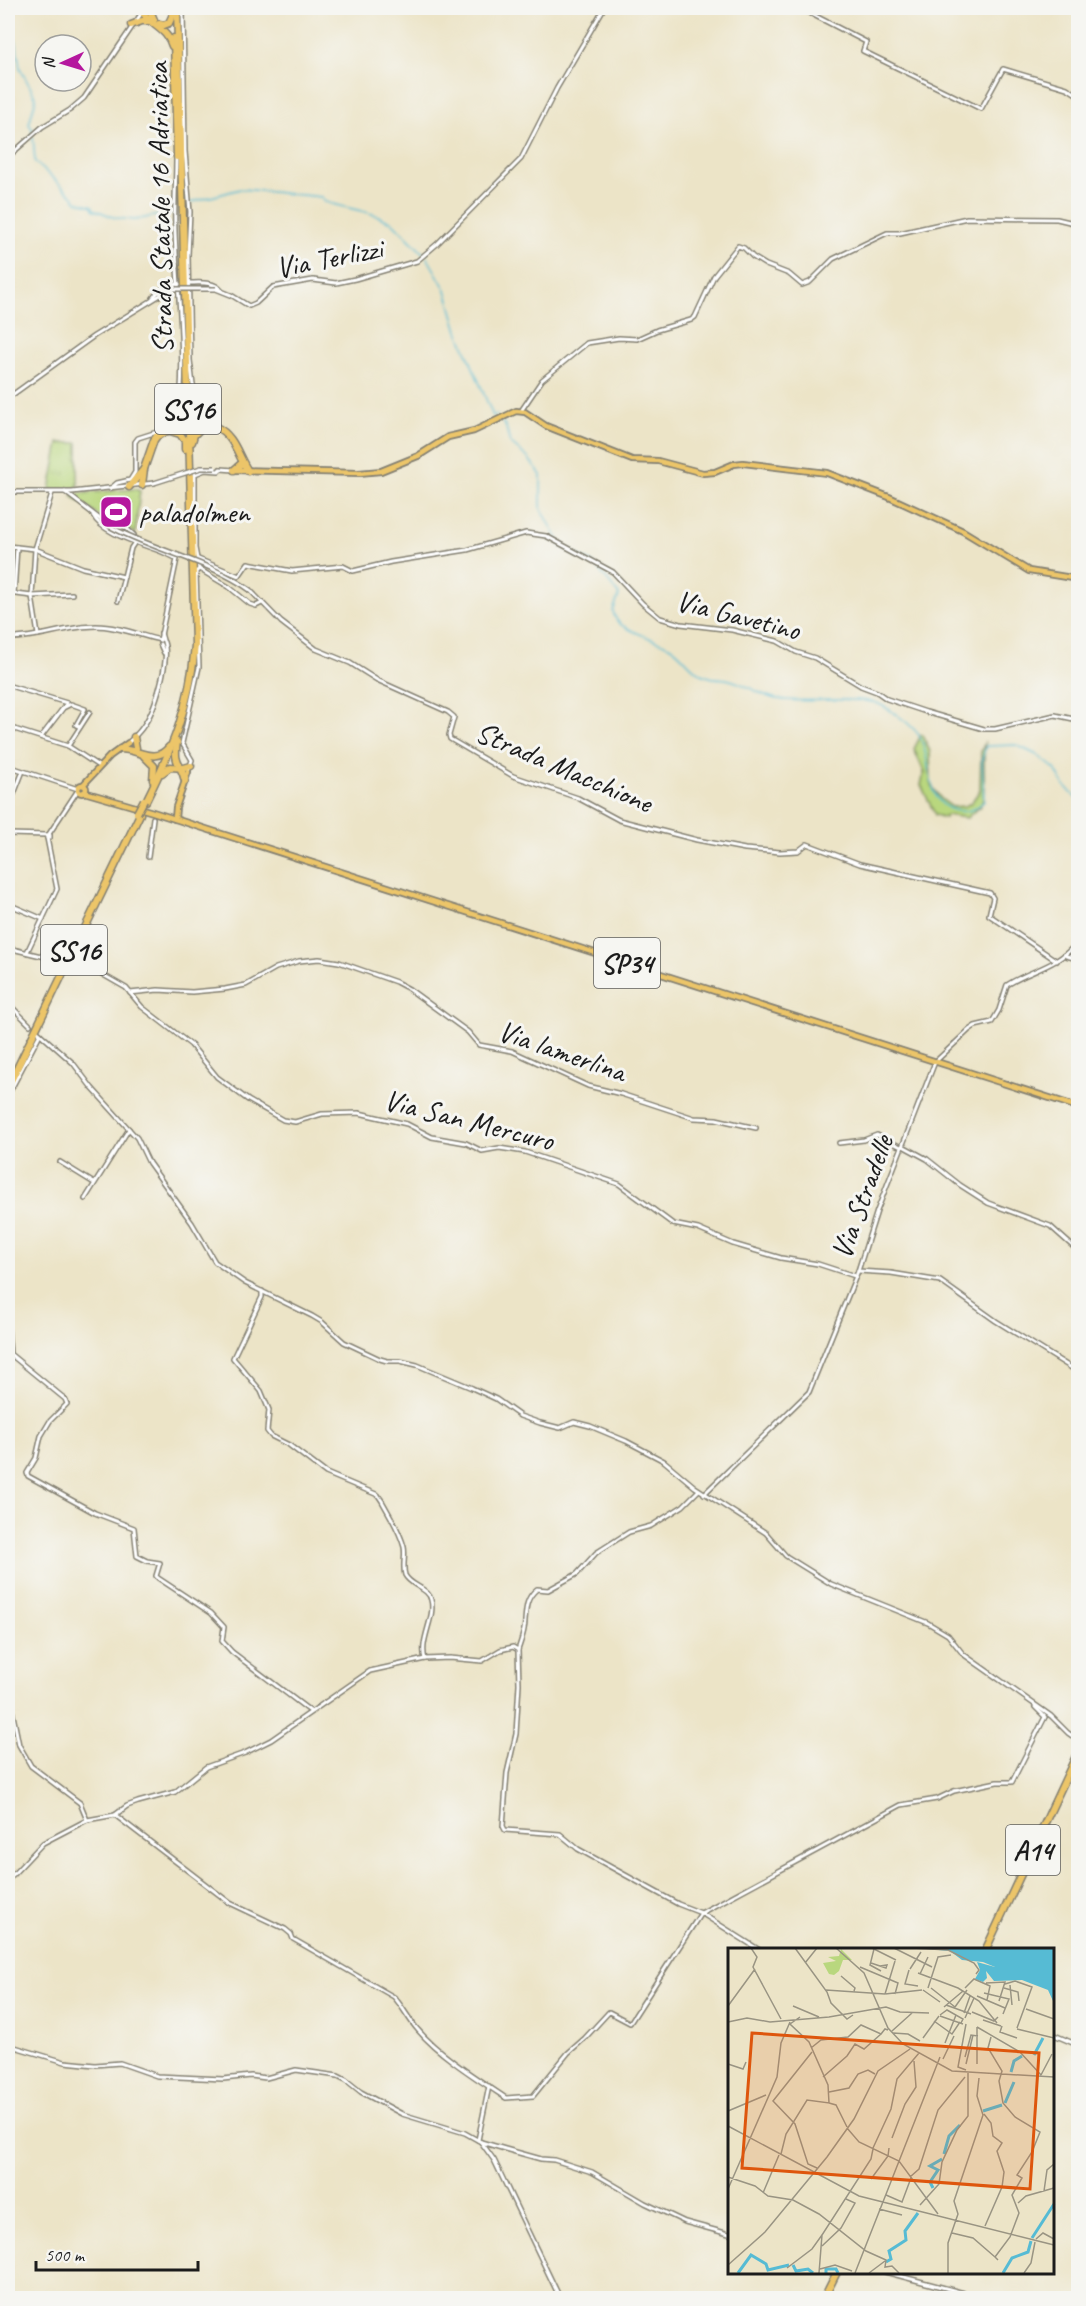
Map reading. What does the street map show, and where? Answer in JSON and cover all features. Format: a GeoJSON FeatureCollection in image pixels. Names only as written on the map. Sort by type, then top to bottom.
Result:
{"type":"FeatureCollection","features":[{"type":"Feature","properties":{"kind":"highway"},"geometry":{"type":"LineString","coordinates":[[145,9],[153,21],[168,35],[174,57]]}},
{"type":"Feature","properties":{"kind":"highway"},"geometry":{"type":"LineString","coordinates":[[131,25],[141,21],[153,21],[164,25],[169,23],[175,9]]}},
{"type":"Feature","properties":{"kind":"highway","name":"Strada Statale 16 Adriatica"},"geometry":{"type":"LineString","coordinates":[[8,1087],[139,814],[169,746],[183,702],[192,645],[174,57],[175,9]]}},
{"type":"Feature","properties":{"kind":"highway","name":"Strada Statale 16 Adriatica"},"geometry":{"type":"LineString","coordinates":[[152,785],[180,726],[190,686],[195,645],[175,9]]}},
{"type":"Feature","properties":{"kind":"highway"},"geometry":{"type":"LineString","coordinates":[[142,485],[143,473],[154,440],[178,426],[183,417],[184,388]]}},
{"type":"Feature","properties":{"kind":"highway"},"geometry":{"type":"LineString","coordinates":[[188,399],[191,417],[197,424],[215,426],[224,432],[242,456],[244,468],[234,470]]}},
{"type":"Feature","properties":{"kind":"highway"},"geometry":{"type":"LineString","coordinates":[[190,465],[194,435],[203,426]]}},
{"type":"Feature","properties":{"kind":"highway"},"geometry":{"type":"LineString","coordinates":[[170,431],[180,434],[185,441],[186,452]]}},
{"type":"Feature","properties":{"kind":"highway"},"geometry":{"type":"LineString","coordinates":[[143,473],[154,483]]}},
{"type":"Feature","properties":{"kind":"highway"},"geometry":{"type":"LineString","coordinates":[[129,487],[143,473]]}},
{"type":"Feature","properties":{"kind":"highway"},"geometry":{"type":"LineString","coordinates":[[180,726],[175,756],[185,769],[185,781]]}},
{"type":"Feature","properties":{"kind":"highway"},"geometry":{"type":"LineString","coordinates":[[134,737],[136,750]]}},
{"type":"Feature","properties":{"kind":"highway"},"geometry":{"type":"LineString","coordinates":[[128,743],[154,766],[152,785]]}},
{"type":"Feature","properties":{"kind":"highway"},"geometry":{"type":"LineString","coordinates":[[120,749],[136,750],[147,756],[159,756],[164,754],[169,746]]}},
{"type":"Feature","properties":{"kind":"highway"},"geometry":{"type":"LineString","coordinates":[[152,785],[166,768],[172,766],[185,769]]}},
{"type":"Feature","properties":{"kind":"highway","name":"Strada Statale 16 Adriatica"},"geometry":{"type":"LineString","coordinates":[[8,1080],[139,814]]}},
{"type":"Feature","properties":{"kind":"highway","name":"A14"},"geometry":{"type":"LineString","coordinates":[[989,1948],[1078,1752]]}},
{"type":"Feature","properties":{"kind":"highway","name":"A14"},"geometry":{"type":"LineString","coordinates":[[989,1948],[1078,1759]]}},
{"type":"Feature","properties":{"kind":"highway"},"geometry":{"type":"LineString","coordinates":[[826,2298],[838,2273]]}},
{"type":"Feature","properties":{"kind":"main road"},"geometry":{"type":"LineString","coordinates":[[244,468],[359,473],[381,471],[418,456],[448,437],[474,431],[504,415],[521,411],[546,426],[632,460],[658,461],[703,473],[715,472],[734,464],[743,463],[827,473],[889,497],[963,531],[1029,571],[1078,579]]}},
{"type":"Feature","properties":{"kind":"main road"},"geometry":{"type":"LineString","coordinates":[[80,790],[91,780],[100,766],[128,743]]}},
{"type":"Feature","properties":{"kind":"main road"},"geometry":{"type":"LineString","coordinates":[[91,780],[95,793]]}},
{"type":"Feature","properties":{"kind":"main road"},"geometry":{"type":"LineString","coordinates":[[80,790],[175,819],[176,807],[185,781]]}},
{"type":"Feature","properties":{"kind":"main road"},"geometry":{"type":"LineString","coordinates":[[169,817],[176,807]]}},
{"type":"Feature","properties":{"kind":"main road","name":"SP34"},"geometry":{"type":"LineString","coordinates":[[175,819],[1078,1107]]}},
{"type":"Feature","properties":{"kind":"street"},"geometry":{"type":"LineString","coordinates":[[183,8],[185,151],[190,212],[190,360],[194,385],[215,426]]}},
{"type":"Feature","properties":{"kind":"street","name":"Via Terlizzi"},"geometry":{"type":"LineString","coordinates":[[8,398],[58,361],[167,291],[216,289],[249,306],[256,303],[273,287],[313,280],[336,283],[417,261],[437,244],[521,159],[557,88],[604,8]]}},
{"type":"Feature","properties":{"kind":"street"},"geometry":{"type":"LineString","coordinates":[[800,8],[866,42],[863,51],[981,109],[1003,69],[1067,88],[1078,95]]}},
{"type":"Feature","properties":{"kind":"street"},"geometry":{"type":"LineString","coordinates":[[8,157],[42,127],[70,110],[84,98],[131,25],[145,9]]}},
{"type":"Feature","properties":{"kind":"street"},"geometry":{"type":"LineString","coordinates":[[110,489],[117,483],[130,480],[135,472],[135,442],[138,438],[164,430],[178,420],[181,364],[175,232],[176,166],[173,83]]}},
{"type":"Feature","properties":{"kind":"street"},"geometry":{"type":"LineString","coordinates":[[521,411],[542,380],[587,343],[619,338],[637,339],[695,317],[714,276],[738,246],[766,265],[789,274],[802,285],[810,282],[833,259],[887,233],[900,233],[968,218],[1057,219],[1078,224]]}},
{"type":"Feature","properties":{"kind":"street"},"geometry":{"type":"LineString","coordinates":[[189,283],[207,283],[218,286],[222,291]]}},
{"type":"Feature","properties":{"kind":"street"},"geometry":{"type":"LineString","coordinates":[[152,299],[157,292],[168,285],[179,284]]}},
{"type":"Feature","properties":{"kind":"street"},"geometry":{"type":"LineString","coordinates":[[8,492],[110,489],[154,483],[201,468],[234,470]]}},
{"type":"Feature","properties":{"kind":"street"},"geometry":{"type":"LineString","coordinates":[[185,769],[192,760],[182,743],[199,667],[196,572],[199,569],[195,548],[195,474],[204,470],[220,469]]}},
{"type":"Feature","properties":{"kind":"street"},"geometry":{"type":"LineString","coordinates":[[38,635],[32,596],[35,549],[52,492]]}},
{"type":"Feature","properties":{"kind":"street"},"geometry":{"type":"LineString","coordinates":[[65,492],[95,516],[104,519],[112,518],[134,535],[135,542],[131,548],[118,601]]}},
{"type":"Feature","properties":{"kind":"street"},"geometry":{"type":"LineString","coordinates":[[95,516],[98,522],[135,542],[177,559],[161,631],[165,660],[151,712],[145,725],[128,743]]}},
{"type":"Feature","properties":{"kind":"street","name":"Strada Macchione"},"geometry":{"type":"LineString","coordinates":[[95,516],[110,526],[155,547],[222,573],[250,590],[281,622],[316,649],[350,663],[377,680],[448,712],[454,717],[450,739],[513,776],[578,798],[619,820],[697,840],[744,849],[780,852],[798,851],[807,844],[860,864],[990,893],[993,898],[989,915],[1057,961]]}},
{"type":"Feature","properties":{"kind":"street"},"geometry":{"type":"LineString","coordinates":[[110,526],[108,520],[112,518]]}},
{"type":"Feature","properties":{"kind":"street","name":"Via Gavetino"},"geometry":{"type":"LineString","coordinates":[[198,559],[239,576],[248,563],[292,571],[343,566],[353,571],[467,549],[526,533],[536,533],[546,536],[613,572],[643,604],[660,618],[681,624],[732,630],[777,641],[796,652],[815,658],[851,682],[877,692],[887,699],[984,729],[995,729],[1055,715],[1078,720]]}},
{"type":"Feature","properties":{"kind":"street"},"geometry":{"type":"LineString","coordinates":[[8,565],[8,546],[35,549],[83,568],[124,577]]}},
{"type":"Feature","properties":{"kind":"street"},"geometry":{"type":"LineString","coordinates":[[14,594],[17,547]]}},
{"type":"Feature","properties":{"kind":"street"},"geometry":{"type":"LineString","coordinates":[[199,569],[229,587],[250,604],[256,606],[262,603]]}},
{"type":"Feature","properties":{"kind":"street"},"geometry":{"type":"LineString","coordinates":[[8,593],[32,596],[72,594]]}},
{"type":"Feature","properties":{"kind":"street"},"geometry":{"type":"LineString","coordinates":[[8,638],[93,626],[111,628],[161,642]]}},
{"type":"Feature","properties":{"kind":"street"},"geometry":{"type":"LineString","coordinates":[[8,689],[10,686],[67,703],[41,737]]}},
{"type":"Feature","properties":{"kind":"street"},"geometry":{"type":"LineString","coordinates":[[65,707],[71,704],[86,709],[76,724],[80,727]]}},
{"type":"Feature","properties":{"kind":"street"},"geometry":{"type":"LineString","coordinates":[[68,746],[90,712]]}},
{"type":"Feature","properties":{"kind":"street"},"geometry":{"type":"LineString","coordinates":[[8,727],[68,746],[100,766]]}},
{"type":"Feature","properties":{"kind":"street"},"geometry":{"type":"LineString","coordinates":[[8,766],[80,790],[47,836],[8,834]]}},
{"type":"Feature","properties":{"kind":"street"},"geometry":{"type":"LineString","coordinates":[[14,794],[23,771]]}},
{"type":"Feature","properties":{"kind":"street"},"geometry":{"type":"LineString","coordinates":[[148,857],[153,818]]}},
{"type":"Feature","properties":{"kind":"street"},"geometry":{"type":"LineString","coordinates":[[27,952],[57,890],[47,836]]}},
{"type":"Feature","properties":{"kind":"street"},"geometry":{"type":"LineString","coordinates":[[8,904],[43,919]]}},
{"type":"Feature","properties":{"kind":"street","name":"Via Stradelle"},"geometry":{"type":"LineString","coordinates":[[704,1494],[809,1392],[858,1271],[877,1211],[935,1062],[969,1030],[975,1026],[992,1022],[999,1010],[1007,985],[1066,956],[1078,942]]}},
{"type":"Feature","properties":{"kind":"street"},"geometry":{"type":"LineString","coordinates":[[8,948],[62,961]]}},
{"type":"Feature","properties":{"kind":"street"},"geometry":{"type":"LineString","coordinates":[[1066,956],[1078,959]]}},
{"type":"Feature","properties":{"kind":"street","name":"Via lamerlina"},"geometry":{"type":"LineString","coordinates":[[130,993],[158,990],[192,992],[225,989],[246,984],[276,968],[299,961],[319,959],[339,962],[396,982],[409,989],[468,1032],[479,1045],[512,1051],[588,1086],[621,1094],[694,1118],[716,1119],[756,1128]]}},
{"type":"Feature","properties":{"kind":"street","name":"Via San Mercuro"},"geometry":{"type":"LineString","coordinates":[[69,963],[104,975],[126,988],[142,1006],[191,1046],[217,1077],[248,1100],[283,1120],[295,1122],[322,1114],[359,1113],[407,1124],[432,1137],[466,1143],[482,1151],[499,1148],[525,1152],[619,1184],[673,1224],[698,1230],[733,1244],[818,1264],[855,1276]]}},
{"type":"Feature","properties":{"kind":"street"},"geometry":{"type":"LineString","coordinates":[[8,1003],[30,1025]]}},
{"type":"Feature","properties":{"kind":"street"},"geometry":{"type":"LineString","coordinates":[[8,1095],[39,1033],[73,1063],[137,1138],[155,1172],[192,1223],[215,1262],[233,1275],[312,1316],[344,1342],[380,1359],[417,1365],[496,1399],[520,1416],[540,1423],[563,1428],[574,1422],[590,1426],[626,1441],[664,1461],[704,1494],[766,1533],[786,1556],[831,1584],[928,1623],[948,1635],[963,1654],[1059,1722],[1077,1740]]}},
{"type":"Feature","properties":{"kind":"street"},"geometry":{"type":"LineString","coordinates":[[85,1199],[129,1129]]}},
{"type":"Feature","properties":{"kind":"street"},"geometry":{"type":"LineString","coordinates":[[839,1143],[864,1140],[877,1135],[903,1146],[927,1159],[988,1203],[1050,1226],[1078,1251]]}},
{"type":"Feature","properties":{"kind":"street"},"geometry":{"type":"LineString","coordinates":[[60,1162],[94,1183]]}},
{"type":"Feature","properties":{"kind":"street"},"geometry":{"type":"LineString","coordinates":[[858,1271],[891,1273],[940,1281],[1005,1327],[1078,1372]]}},
{"type":"Feature","properties":{"kind":"street"},"geometry":{"type":"LineString","coordinates":[[262,1291],[262,1297],[233,1358],[261,1391],[269,1410],[267,1431],[270,1436],[289,1445],[326,1473],[378,1495],[382,1501],[404,1548],[405,1576],[429,1595],[432,1601],[425,1659]]}},
{"type":"Feature","properties":{"kind":"street"},"geometry":{"type":"LineString","coordinates":[[8,1329],[10,1354],[65,1399],[67,1404],[50,1421],[41,1436],[40,1447],[27,1473],[28,1476],[95,1513],[134,1528],[137,1556],[147,1561],[160,1563],[156,1576],[211,1613],[224,1627],[222,1641],[232,1652],[310,1711]]}},
{"type":"Feature","properties":{"kind":"street"},"geometry":{"type":"LineString","coordinates":[[699,1490],[682,1506],[651,1526],[629,1532],[596,1553],[577,1574],[548,1590],[537,1589],[531,1594],[526,1606],[526,1621],[518,1650],[519,1684],[516,1734],[505,1788],[503,1826],[505,1830],[560,1834],[578,1849],[678,1904],[701,1912],[756,1948]]}},
{"type":"Feature","properties":{"kind":"street"},"geometry":{"type":"LineString","coordinates":[[8,1880],[43,1843],[87,1820],[115,1815],[127,1806],[175,1792],[206,1767],[245,1753],[271,1740],[370,1671],[425,1659],[482,1661],[500,1650],[513,1647],[518,1650]]}},
{"type":"Feature","properties":{"kind":"street"},"geometry":{"type":"LineString","coordinates":[[8,1689],[19,1745],[31,1766],[80,1803],[87,1820]]}},
{"type":"Feature","properties":{"kind":"street"},"geometry":{"type":"LineString","coordinates":[[115,1815],[230,1903],[285,1929],[293,1939],[394,1997],[419,2031],[435,2046],[506,2098],[533,2096],[568,2053],[609,2012],[630,2023],[701,1912],[901,1805],[937,1799],[954,1791],[997,1782],[1012,1782],[1045,1717],[1019,1694]]}},
{"type":"Feature","properties":{"kind":"street"},"geometry":{"type":"LineString","coordinates":[[1053,2034],[1073,2043],[1078,2042]]}},
{"type":"Feature","properties":{"kind":"street"},"geometry":{"type":"LineString","coordinates":[[8,2046],[65,2062],[95,2065],[120,2063],[157,2076],[266,2078],[296,2070],[339,2076],[361,2092],[402,2114],[454,2129],[479,2141],[592,2172],[645,2203],[685,2222],[728,2234]]}},
{"type":"Feature","properties":{"kind":"street"},"geometry":{"type":"LineString","coordinates":[[489,2086],[479,2141],[494,2160],[560,2298]]}},
{"type":"Feature","properties":{"kind":"street"},"geometry":{"type":"LineString","coordinates":[[892,2273],[983,2298]]}},
{"type":"Feature","properties":{"kind":"green space"},"geometry":{"type":"Polygon","coordinates":[[[59,443],[78,443],[78,489],[50,490],[59,443]]]}},
{"type":"Feature","properties":{"kind":"green space","name":"paladolmen"},"geometry":{"type":"Polygon","coordinates":[[[135,489],[140,491],[135,534],[116,518],[99,516],[72,496],[73,494],[135,489]]]}},
{"type":"Feature","properties":{"kind":"green space"},"geometry":{"type":"Polygon","coordinates":[[[921,735],[930,752],[931,785],[941,799],[952,807],[971,803],[980,790],[981,752],[985,742],[983,800],[980,807],[967,818],[946,815],[945,818],[935,815],[921,785],[924,772],[914,749],[921,735]]]}},
{"type":"Feature","properties":{"kind":"waterway"},"geometry":{"type":"LineString","coordinates":[[8,32],[15,39]]}},
{"type":"Feature","properties":{"kind":"waterway"},"geometry":{"type":"LineString","coordinates":[[16,41],[20,68],[36,98],[29,124],[33,130],[31,134]]}},
{"type":"Feature","properties":{"kind":"waterway"},"geometry":{"type":"LineString","coordinates":[[33,137],[35,162],[76,201],[93,206],[93,209],[116,218],[135,220],[174,212]]}},
{"type":"Feature","properties":{"kind":"waterway"},"geometry":{"type":"LineString","coordinates":[[189,203],[240,189]]}},
{"type":"Feature","properties":{"kind":"waterway"},"geometry":{"type":"LineString","coordinates":[[242,189],[322,197],[324,201],[378,216],[391,221],[423,253]]}},
{"type":"Feature","properties":{"kind":"waterway"},"geometry":{"type":"LineString","coordinates":[[427,257],[446,290],[458,331],[493,416],[497,415]]}},
{"type":"Feature","properties":{"kind":"waterway"},"geometry":{"type":"LineString","coordinates":[[500,419],[506,427],[510,443],[528,458],[541,475],[541,508],[559,541]]}},
{"type":"Feature","properties":{"kind":"waterway"},"geometry":{"type":"LineString","coordinates":[[560,545],[594,564],[617,592],[619,595],[613,611],[619,623],[669,646],[703,675],[733,681],[777,699],[861,700],[879,704],[892,711],[912,727],[920,737],[931,782],[940,801],[948,808],[967,811],[976,808],[984,801],[982,760],[986,746],[1016,745],[1037,755],[1055,769],[1064,785],[1078,800]]}},
{"type":"Feature","properties":{"kind":"place","name":"paladolmen"},"geometry":{"type":"Point","coordinates":[116,512]}}]}
